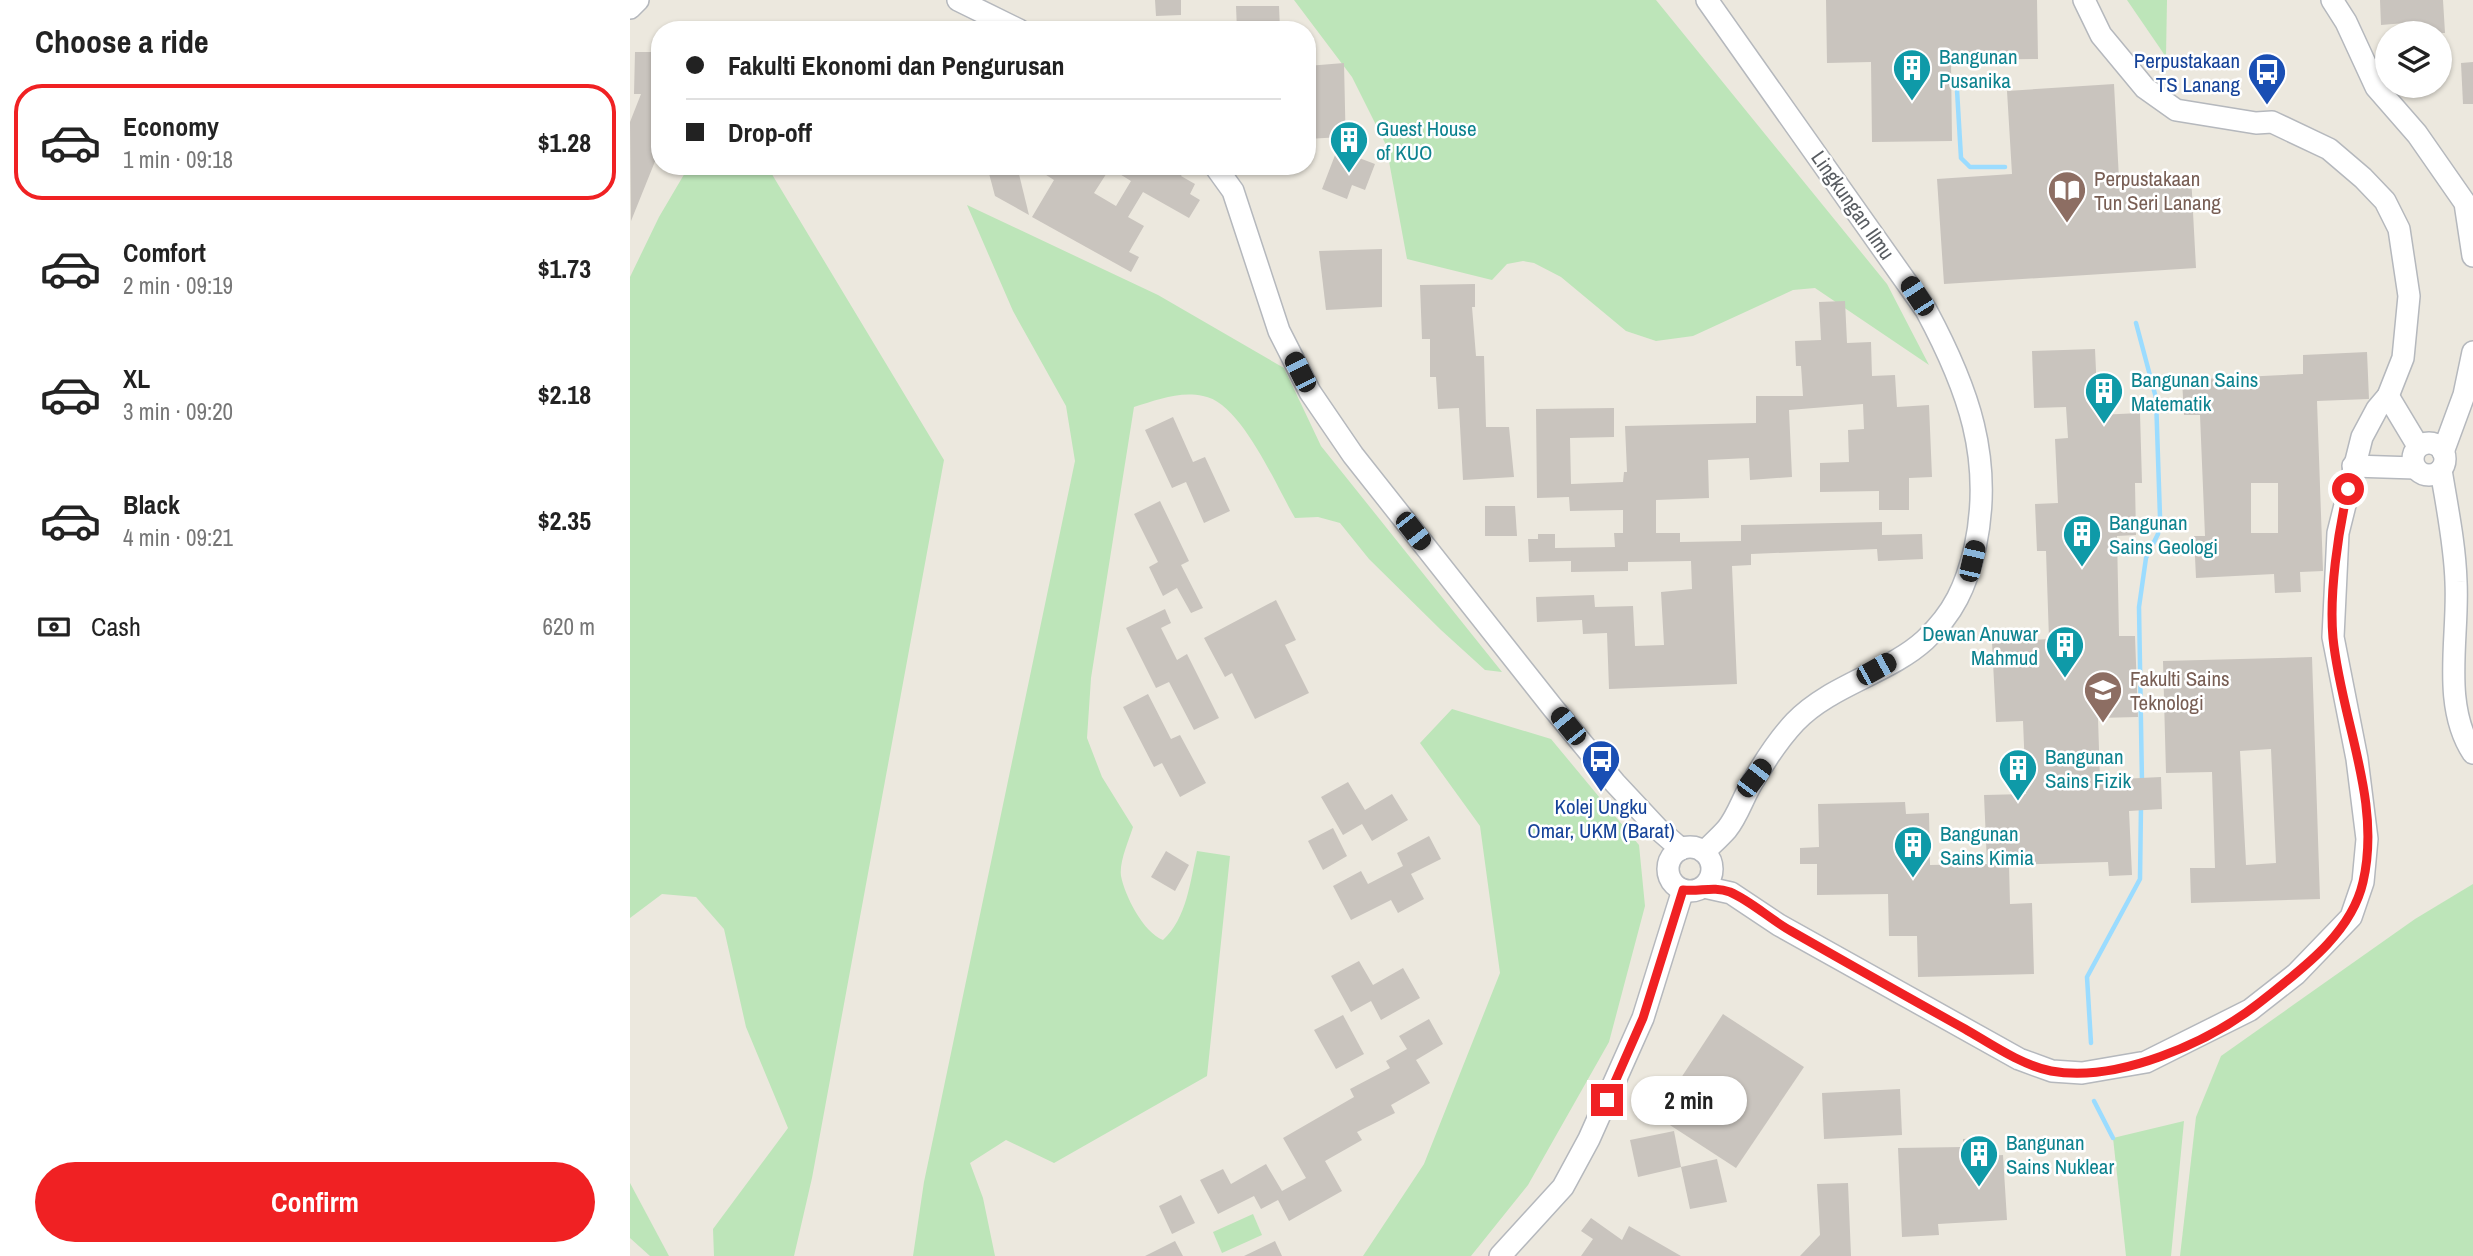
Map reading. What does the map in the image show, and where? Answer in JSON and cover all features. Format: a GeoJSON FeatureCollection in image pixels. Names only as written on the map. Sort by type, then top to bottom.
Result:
{"type":"FeatureCollection","features":[{"type":"Feature","properties":{"kind":"street"},"geometry":{"type":"LineString","coordinates":[[630,8],[638,0]]}},
{"type":"Feature","properties":{"kind":"street"},"geometry":{"type":"LineString","coordinates":[[958,0],[1001,21]]}},
{"type":"Feature","properties":{"kind":"street","name":"Lingkungan Ilmu"},"geometry":{"type":"LineString","coordinates":[[1704,852],[1727,828],[1764,765],[1795,722],[1839,689],[1915,648],[1926,639],[1963,593],[1983,509],[1981,461],[1965,397],[1949,352],[1927,310],[1707,0]]}},
{"type":"Feature","properties":{"kind":"street"},"geometry":{"type":"LineString","coordinates":[[1500,1256],[1563,1187],[1589,1139],[1643,1018],[1693,889],[1713,870],[1704,852],[1693,847],[1681,849],[1670,859],[1668,874],[1676,887],[1693,889],[1731,892],[1779,925],[1961,1027],[2019,1059],[2052,1071],[2099,1072],[2146,1062],[2250,1010],[2296,974],[2351,917],[2363,882],[2365,808],[2333,637],[2338,533],[2362,437],[2377,409],[2388,396],[2403,358],[2409,296],[2399,229],[2385,201],[2329,149],[2272,122],[2246,122],[2176,110],[2145,89],[2102,35],[2084,0]]}},
{"type":"Feature","properties":{"kind":"street"},"geometry":{"type":"LineString","coordinates":[[2332,0],[2346,22],[2376,87],[2417,134],[2465,204],[2473,256]]}},
{"type":"Feature","properties":{"kind":"street"},"geometry":{"type":"LineString","coordinates":[[1221,175],[1233,191],[1279,331],[1317,402],[1353,455],[1586,748],[1658,829],[1681,849]]}},
{"type":"Feature","properties":{"kind":"street"},"geometry":{"type":"LineString","coordinates":[[2353,466],[2415,468],[2428,475],[2442,461],[2464,395],[2473,352]]}},
{"type":"Feature","properties":{"kind":"street"},"geometry":{"type":"LineString","coordinates":[[2388,396],[2418,446]]}},
{"type":"Feature","properties":{"kind":"street"},"geometry":{"type":"LineString","coordinates":[[2415,468],[2413,454],[2418,446],[2432,443],[2442,461],[2456,584],[2456,697],[2466,741],[2473,753]]}},
{"type":"Feature","properties":{"kind":"green space"},"geometry":{"type":"Polygon","coordinates":[[[1294,0],[1656,0],[1887,284],[1929,365],[1815,288],[1793,290],[1693,336],[1656,341],[1626,331],[1561,277],[1534,263],[1523,261],[1507,264],[1492,280],[1407,259],[1386,145],[1352,77],[1316,29],[1316,21],[1310,21],[1294,0]]]}},
{"type":"Feature","properties":{"kind":"green space"},"geometry":{"type":"Polygon","coordinates":[[[2127,0],[2167,0],[2166,57],[2127,0]]]}},
{"type":"Feature","properties":{"kind":"green space"},"geometry":{"type":"Polygon","coordinates":[[[684,175],[772,175],[944,460],[812,1178],[794,1256],[714,1256],[713,1229],[788,1128],[746,1027],[724,929],[696,897],[662,894],[630,918],[630,277],[659,217],[684,175]]]}},
{"type":"Feature","properties":{"kind":"green space"},"geometry":{"type":"Polygon","coordinates":[[[967,205],[1158,295],[1284,368],[1321,446],[1502,672],[1485,670],[1441,630],[1369,559],[1340,523],[1318,517],[1295,518],[1244,429],[1231,413],[1217,402],[1203,396],[1185,395],[1134,407],[1091,678],[1087,738],[1102,777],[1133,827],[1121,870],[1126,893],[1142,922],[1156,936],[1163,940],[1177,921],[1186,899],[1197,851],[1230,856],[1207,1076],[1054,1163],[1006,1140],[970,1163],[983,1198],[995,1256],[913,1256],[924,1182],[1075,461],[1066,406],[1013,311],[967,205]]]}},
{"type":"Feature","properties":{"kind":"green space"},"geometry":{"type":"Polygon","coordinates":[[[1452,709],[1551,739],[1639,845],[1645,906],[1609,1042],[1528,1185],[1471,1256],[1363,1256],[1424,1164],[1500,973],[1480,826],[1420,743],[1452,709]]]}},
{"type":"Feature","properties":{"kind":"green space"},"geometry":{"type":"Polygon","coordinates":[[[2473,884],[2473,1256],[2180,1256],[2196,1117],[2221,1056],[2415,919],[2473,884]]]}},
{"type":"Feature","properties":{"kind":"green space"},"geometry":{"type":"Polygon","coordinates":[[[2184,1121],[2171,1256],[2126,1256],[2113,1138],[2184,1121]]]}},
{"type":"Feature","properties":{"kind":"green space"},"geometry":{"type":"Polygon","coordinates":[[[630,1183],[669,1256],[650,1256],[630,1238],[630,1183]]]}},
{"type":"Feature","properties":{"kind":"green space"},"geometry":{"type":"Polygon","coordinates":[[[1253,1214],[1262,1235],[1222,1253],[1213,1232],[1253,1214]]]}},
{"type":"Feature","properties":{"kind":"building"},"geometry":{"type":"Polygon","coordinates":[[[1155,0],[1181,0],[1181,15],[1156,16],[1155,0]]]}},
{"type":"Feature","properties":{"kind":"building","name":"Bangunan Pusanika"},"geometry":{"type":"Polygon","coordinates":[[[1826,0],[2037,0],[2038,59],[1951,60],[1952,141],[1872,142],[1871,62],[1827,63],[1826,0]]]}},
{"type":"Feature","properties":{"kind":"building"},"geometry":{"type":"Polygon","coordinates":[[[2380,0],[2443,0],[2444,21],[2381,21],[2380,0]]]}},
{"type":"Feature","properties":{"kind":"building"},"geometry":{"type":"Polygon","coordinates":[[[1236,6],[1279,6],[1280,21],[1237,21],[1236,6]]]}},
{"type":"Feature","properties":{"kind":"building"},"geometry":{"type":"Polygon","coordinates":[[[635,52],[651,52],[651,171],[631,221],[630,122],[641,94],[634,94],[635,52]]]}},
{"type":"Feature","properties":{"kind":"building"},"geometry":{"type":"Polygon","coordinates":[[[2473,62],[2473,104],[2463,104],[2461,63],[2473,62]]]}},
{"type":"Feature","properties":{"kind":"building"},"geometry":{"type":"Polygon","coordinates":[[[1344,63],[1346,153],[1375,164],[1365,190],[1352,185],[1347,199],[1322,189],[1342,137],[1316,138],[1316,65],[1344,63]]]}},
{"type":"Feature","properties":{"kind":"building","name":"Perpustakaan Tun Seri Lanang"},"geometry":{"type":"Polygon","coordinates":[[[2114,84],[2119,179],[2191,175],[2196,268],[1944,284],[1937,179],[2012,174],[2007,91],[2114,84]]]}},
{"type":"Feature","properties":{"kind":"building"},"geometry":{"type":"Polygon","coordinates":[[[989,175],[1019,175],[1029,215],[995,196],[989,175]]]}},
{"type":"Feature","properties":{"kind":"building"},"geometry":{"type":"Polygon","coordinates":[[[1046,175],[1106,175],[1094,193],[1116,206],[1131,181],[1121,175],[1182,175],[1195,184],[1190,194],[1200,200],[1189,218],[1143,192],[1128,217],[1144,226],[1129,252],[1139,257],[1131,272],[1032,217],[1054,180],[1046,175]]]}},
{"type":"Feature","properties":{"kind":"building"},"geometry":{"type":"Polygon","coordinates":[[[1382,249],[1382,307],[1326,310],[1319,251],[1382,249]]]}},
{"type":"Feature","properties":{"kind":"building"},"geometry":{"type":"Polygon","coordinates":[[[1475,284],[1475,307],[1472,307],[1476,356],[1484,356],[1486,427],[1509,427],[1514,477],[1463,480],[1459,408],[1438,409],[1436,377],[1430,377],[1430,339],[1422,339],[1420,285],[1475,284]]]}},
{"type":"Feature","properties":{"kind":"building"},"geometry":{"type":"Polygon","coordinates":[[[1845,301],[1847,343],[1871,342],[1872,376],[1895,375],[1897,407],[1929,405],[1932,477],[1909,478],[1909,510],[1879,510],[1879,491],[1820,492],[1820,463],[1849,462],[1848,430],[1864,429],[1863,404],[1789,410],[1792,477],[1750,480],[1749,458],[1708,460],[1709,498],[1656,500],[1656,533],[1680,533],[1680,542],[1741,541],[1741,525],[1882,522],[1882,535],[1922,534],[1923,559],[1878,561],[1877,549],[1751,554],[1751,565],[1732,566],[1737,684],[1609,689],[1607,633],[1583,634],[1582,620],[1537,622],[1536,597],[1594,595],[1595,607],[1633,606],[1635,646],[1664,645],[1661,592],[1692,589],[1691,561],[1628,562],[1628,571],[1571,572],[1571,561],[1529,562],[1528,539],[1538,539],[1538,534],[1555,534],[1555,548],[1615,547],[1614,533],[1623,533],[1623,510],[1570,511],[1569,497],[1537,498],[1536,409],[1614,408],[1614,437],[1570,438],[1571,484],[1623,482],[1624,472],[1627,472],[1625,426],[1756,423],[1756,396],[1803,396],[1801,366],[1796,366],[1795,341],[1821,340],[1819,302],[1845,301]]]}},
{"type":"Feature","properties":{"kind":"building"},"geometry":{"type":"Polygon","coordinates":[[[2095,349],[2098,415],[2140,413],[2142,483],[2135,483],[2136,535],[2117,536],[2119,636],[2135,636],[2138,717],[2098,718],[2100,780],[2161,777],[2162,809],[2129,811],[2132,875],[2109,876],[2108,862],[2009,865],[2010,904],[2032,903],[2034,974],[1918,977],[1917,936],[1889,936],[1888,894],[1817,895],[1817,864],[1800,864],[1800,848],[1819,847],[1818,804],[1905,802],[1906,814],[1929,813],[1930,865],[1987,864],[1984,795],[2026,794],[2023,721],[1996,722],[1992,642],[2049,639],[2046,551],[2037,551],[2035,504],[2058,503],[2055,439],[2068,438],[2066,407],[2034,408],[2032,351],[2095,349]]]}},
{"type":"Feature","properties":{"kind":"building"},"geometry":{"type":"Polygon","coordinates":[[[2367,352],[2369,399],[2317,401],[2323,571],[2300,572],[2301,592],[2275,593],[2274,574],[2196,578],[2194,536],[2205,536],[2200,415],[2184,415],[2182,380],[2303,374],[2303,355],[2367,352]],[[2251,483],[2251,533],[2278,533],[2278,483],[2251,483]]]}},
{"type":"Feature","properties":{"kind":"building"},"geometry":{"type":"Polygon","coordinates":[[[1173,417],[1193,462],[1205,457],[1230,511],[1204,523],[1186,482],[1172,488],[1145,430],[1173,417]]]}},
{"type":"Feature","properties":{"kind":"building"},"geometry":{"type":"Polygon","coordinates":[[[1160,501],[1189,561],[1181,565],[1203,608],[1191,613],[1177,588],[1163,596],[1149,567],[1158,562],[1134,514],[1160,501]]]}},
{"type":"Feature","properties":{"kind":"building"},"geometry":{"type":"Polygon","coordinates":[[[1485,506],[1515,506],[1517,536],[1485,536],[1485,506]]]}},
{"type":"Feature","properties":{"kind":"building"},"geometry":{"type":"Polygon","coordinates":[[[1276,600],[1296,640],[1285,645],[1309,693],[1255,719],[1232,673],[1225,677],[1204,638],[1276,600]]]}},
{"type":"Feature","properties":{"kind":"building"},"geometry":{"type":"Polygon","coordinates":[[[1165,609],[1171,623],[1161,628],[1177,660],[1187,654],[1219,718],[1194,730],[1169,682],[1156,688],[1126,628],[1165,609]]]}},
{"type":"Feature","properties":{"kind":"building"},"geometry":{"type":"Polygon","coordinates":[[[2312,657],[2320,899],[2191,903],[2190,868],[2215,868],[2212,772],[2166,773],[2163,661],[2312,657]],[[2271,749],[2240,751],[2246,865],[2276,863],[2271,749]]]}},
{"type":"Feature","properties":{"kind":"building"},"geometry":{"type":"Polygon","coordinates":[[[1148,694],[1171,739],[1180,735],[1206,783],[1180,797],[1162,763],[1154,767],[1123,707],[1148,694]]]}},
{"type":"Feature","properties":{"kind":"building"},"geometry":{"type":"Polygon","coordinates":[[[1348,782],[1365,810],[1392,794],[1408,820],[1372,841],[1362,824],[1343,835],[1321,797],[1348,782]]]}},
{"type":"Feature","properties":{"kind":"building"},"geometry":{"type":"Polygon","coordinates":[[[1333,828],[1347,856],[1323,870],[1308,841],[1333,828]]]}},
{"type":"Feature","properties":{"kind":"building"},"geometry":{"type":"Polygon","coordinates":[[[1429,836],[1441,859],[1411,874],[1424,899],[1398,913],[1391,900],[1351,920],[1333,886],[1361,871],[1368,884],[1403,866],[1397,853],[1429,836]]]}},
{"type":"Feature","properties":{"kind":"building"},"geometry":{"type":"Polygon","coordinates":[[[1166,851],[1189,865],[1175,891],[1151,877],[1166,851]]]}},
{"type":"Feature","properties":{"kind":"building"},"geometry":{"type":"Polygon","coordinates":[[[1359,961],[1373,985],[1403,968],[1420,998],[1381,1020],[1371,1001],[1351,1012],[1331,976],[1359,961]]]}},
{"type":"Feature","properties":{"kind":"building"},"geometry":{"type":"Polygon","coordinates":[[[1723,1014],[1804,1067],[1736,1168],[1656,1116],[1723,1014]]]}},
{"type":"Feature","properties":{"kind":"building"},"geometry":{"type":"Polygon","coordinates":[[[1343,1015],[1364,1054],[1336,1069],[1314,1030],[1343,1015]]]}},
{"type":"Feature","properties":{"kind":"building"},"geometry":{"type":"Polygon","coordinates":[[[1429,1019],[1443,1044],[1416,1060],[1430,1083],[1391,1105],[1395,1113],[1357,1132],[1362,1140],[1325,1161],[1342,1191],[1289,1221],[1278,1200],[1261,1209],[1254,1196],[1218,1214],[1200,1180],[1223,1169],[1231,1184],[1266,1164],[1282,1191],[1306,1178],[1283,1138],[1354,1097],[1350,1089],[1390,1068],[1386,1061],[1407,1049],[1399,1036],[1429,1019]]]}},
{"type":"Feature","properties":{"kind":"building"},"geometry":{"type":"Polygon","coordinates":[[[1900,1089],[1902,1135],[1824,1139],[1822,1093],[1900,1089]]]}},
{"type":"Feature","properties":{"kind":"building"},"geometry":{"type":"Polygon","coordinates":[[[1674,1131],[1681,1167],[1638,1177],[1630,1140],[1674,1131]]]}},
{"type":"Feature","properties":{"kind":"building"},"geometry":{"type":"Polygon","coordinates":[[[1983,1138],[1984,1156],[2003,1155],[2007,1220],[1938,1224],[1939,1235],[1902,1237],[1898,1148],[1963,1147],[1963,1139],[1983,1138]]]}},
{"type":"Feature","properties":{"kind":"building"},"geometry":{"type":"Polygon","coordinates":[[[1717,1159],[1727,1202],[1690,1209],[1681,1167],[1717,1159]]]}},
{"type":"Feature","properties":{"kind":"building"},"geometry":{"type":"Polygon","coordinates":[[[1848,1183],[1851,1256],[1800,1256],[1820,1235],[1817,1184],[1848,1183]]]}},
{"type":"Feature","properties":{"kind":"building"},"geometry":{"type":"Polygon","coordinates":[[[1181,1195],[1195,1223],[1172,1234],[1159,1206],[1181,1195]]]}},
{"type":"Feature","properties":{"kind":"building"},"geometry":{"type":"Polygon","coordinates":[[[1591,1218],[1622,1240],[1629,1226],[1681,1256],[1581,1256],[1593,1239],[1581,1231],[1591,1218]]]}},
{"type":"Feature","properties":{"kind":"building"},"geometry":{"type":"Polygon","coordinates":[[[1175,1241],[1183,1256],[1145,1256],[1175,1241]]]}},
{"type":"Feature","properties":{"kind":"building"},"geometry":{"type":"Polygon","coordinates":[[[1275,1241],[1282,1256],[1244,1256],[1275,1241]]]}},
{"type":"Feature","properties":{"kind":"waterway"},"geometry":{"type":"LineString","coordinates":[[1957,90],[1961,158],[1970,167],[2005,167]]}},
{"type":"Feature","properties":{"kind":"waterway"},"geometry":{"type":"LineString","coordinates":[[2136,323],[2156,398],[2160,517],[2158,534],[2146,558],[2139,607],[2142,783]]}},
{"type":"Feature","properties":{"kind":"waterway"},"geometry":{"type":"LineString","coordinates":[[2091,1043],[2087,977],[2140,879],[2141,806]]}},
{"type":"Feature","properties":{"kind":"waterway"},"geometry":{"type":"LineString","coordinates":[[2094,1101],[2113,1138]]}},
{"type":"Feature","properties":{"kind":"place","name":"Bangunan Pusanika"},"geometry":{"type":"Point","coordinates":[1912,102]}},
{"type":"Feature","properties":{"kind":"place","name":"Perpustakaan TS Lanang"},"geometry":{"type":"Point","coordinates":[2267,106]}},
{"type":"Feature","properties":{"kind":"place","name":"Guest House of KUO"},"geometry":{"type":"Point","coordinates":[1349,174]}},
{"type":"Feature","properties":{"kind":"place","name":"Perpustakaan Tun Seri Lanang"},"geometry":{"type":"Point","coordinates":[2067,224]}},
{"type":"Feature","properties":{"kind":"place","name":"Bangunan Sains Matematik"},"geometry":{"type":"Point","coordinates":[2104,425]}},
{"type":"Feature","properties":{"kind":"place","name":"Bangunan Sains Geologi"},"geometry":{"type":"Point","coordinates":[2082,568]}},
{"type":"Feature","properties":{"kind":"place","name":"Dewan Anuwar Mahmud"},"geometry":{"type":"Point","coordinates":[2065,679]}},
{"type":"Feature","properties":{"kind":"place","name":"Fakulti Sains Teknologi"},"geometry":{"type":"Point","coordinates":[2103,724]}},
{"type":"Feature","properties":{"kind":"place","name":"Kolej Ungku Omar, UKM (Barat)"},"geometry":{"type":"Point","coordinates":[1601,793]}},
{"type":"Feature","properties":{"kind":"place","name":"Bangunan Sains Fizik"},"geometry":{"type":"Point","coordinates":[2018,802]}},
{"type":"Feature","properties":{"kind":"place","name":"Bangunan Sains Kimia"},"geometry":{"type":"Point","coordinates":[1913,879]}},
{"type":"Feature","properties":{"kind":"place","name":"Bangunan Sains Nuklear"},"geometry":{"type":"Point","coordinates":[1979,1188]}},
{"type":"Feature","properties":{"kind":"route"},"geometry":{"type":"LineString","coordinates":[[1607,1100],[1643,1018],[1683,890],[1698,890],[1703,887],[1731,892],[1779,925],[1950,1021],[2019,1059],[2052,1071],[2099,1072],[2146,1062],[2198,1039],[2250,1010],[2296,974],[2351,917],[2363,882],[2367,839],[2365,808],[2333,637],[2338,533],[2348,489]]}}]}
